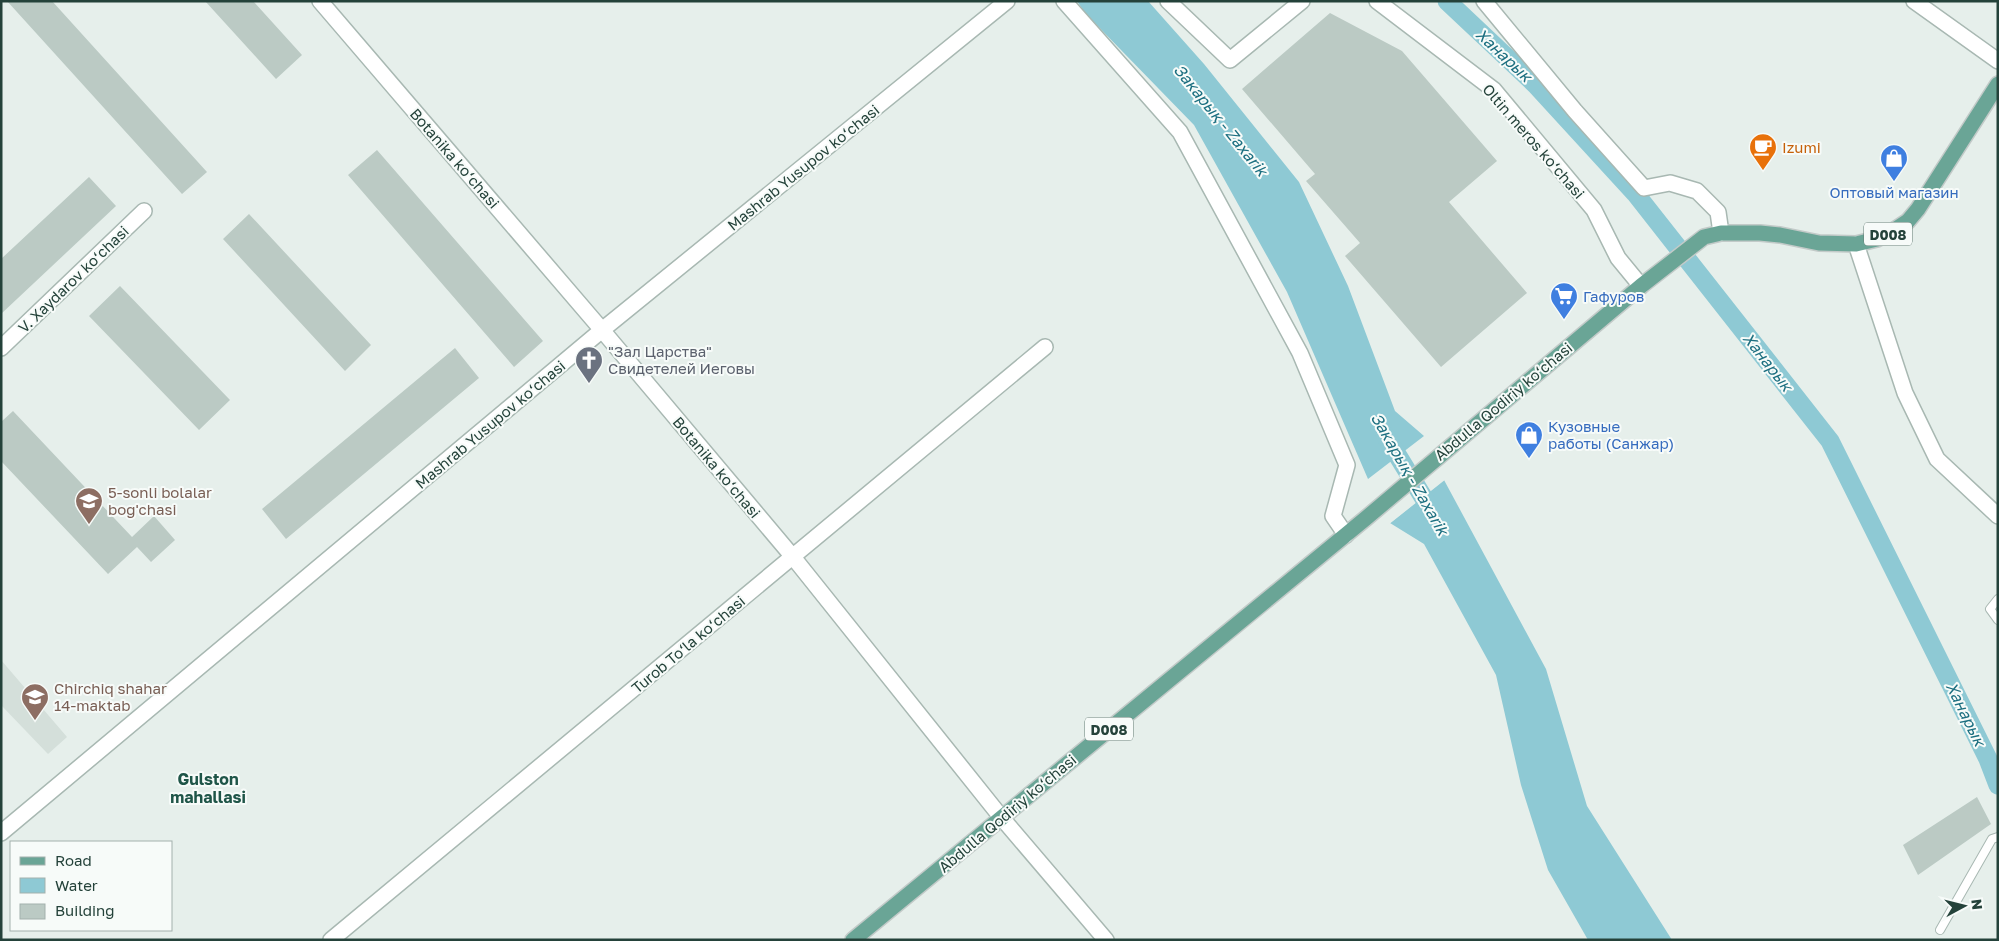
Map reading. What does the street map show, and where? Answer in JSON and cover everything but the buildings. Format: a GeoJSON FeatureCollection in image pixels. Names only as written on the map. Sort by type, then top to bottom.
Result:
{"type":"FeatureCollection","features":[{"type":"Feature","properties":{"kind":"main road","name":"Abdulla Qodiriy ko‘chasi"},"geometry":{"type":"LineString","coordinates":[[853,940],[1346,535],[1641,286],[1704,237],[1721,233],[1760,233],[1780,234],[1819,243],[1856,244],[1877,239],[1908,221],[1918,209],[1998,84]]}},
{"type":"Feature","properties":{"kind":"street","name":"Botanika ko‘chasi"},"geometry":{"type":"LineString","coordinates":[[320,1],[602,330],[793,557],[1001,817],[1106,940]]}},
{"type":"Feature","properties":{"kind":"street","name":"Mashrab Yusupov ko‘chasi"},"geometry":{"type":"LineString","coordinates":[[1,833],[602,330],[1007,1]]}},
{"type":"Feature","properties":{"kind":"street"},"geometry":{"type":"LineString","coordinates":[[1064,1],[1180,132],[1300,353],[1346,465],[1333,516],[1346,535]]}},
{"type":"Feature","properties":{"kind":"street"},"geometry":{"type":"LineString","coordinates":[[1168,1],[1230,60],[1302,1]]}},
{"type":"Feature","properties":{"kind":"street","name":"Oltin meros ko‘chasi"},"geometry":{"type":"LineString","coordinates":[[1377,1],[1494,90],[1594,210],[1618,258],[1641,286]]}},
{"type":"Feature","properties":{"kind":"street"},"geometry":{"type":"LineString","coordinates":[[1484,1],[1575,112],[1644,188],[1670,183],[1697,191],[1718,212],[1721,233]]}},
{"type":"Feature","properties":{"kind":"street"},"geometry":{"type":"LineString","coordinates":[[1914,1],[1998,61]]}},
{"type":"Feature","properties":{"kind":"street","name":"V. Xaydarov ko‘chasi"},"geometry":{"type":"LineString","coordinates":[[1,348],[144,211]]}},
{"type":"Feature","properties":{"kind":"street"},"geometry":{"type":"LineString","coordinates":[[1856,244],[1905,392],[1937,459],[1998,516]]}},
{"type":"Feature","properties":{"kind":"street","name":"Turob To‘la ko‘chasi"},"geometry":{"type":"LineString","coordinates":[[331,940],[1045,347]]}},
{"type":"Feature","properties":{"kind":"lane"},"geometry":{"type":"LineString","coordinates":[[1998,600],[1990,610],[1998,620]]}},
{"type":"Feature","properties":{"kind":"lane"},"geometry":{"type":"LineString","coordinates":[[1940,930],[1995,838]]}},
{"type":"Feature","properties":{"kind":"shaded area","name":"Chirchiq shahar 14-maktab"},"geometry":{"type":"Polygon","coordinates":[[[1,660],[67,737],[48,754],[1,705],[1,660]]]}},
{"type":"Feature","properties":{"kind":"water"},"geometry":{"type":"Polygon","coordinates":[[[1077,1],[1148,1],[1204,64],[1299,182],[1348,286],[1395,411],[1424,436],[1368,479],[1287,292],[1194,125],[1085,13],[1077,1]]]}},
{"type":"Feature","properties":{"kind":"water"},"geometry":{"type":"Polygon","coordinates":[[[1444,480],[1546,669],[1587,806],[1672,940],[1588,940],[1548,870],[1521,785],[1496,675],[1424,544],[1390,523],[1444,480]]]}},
{"type":"Feature","properties":{"kind":"pier"},"geometry":{"type":"Polygon","coordinates":[[[1442,478],[1446,479],[1388,525],[1388,521],[1442,478]]]}},
{"type":"Feature","properties":{"kind":"waterway","name":"Ханарык"},"geometry":{"type":"LineString","coordinates":[[1447,1],[1536,85],[1635,193],[1830,441],[1988,759],[1998,785]]}},
{"type":"Feature","properties":{"kind":"waterway","name":"Закарық - Zaxarik"},"geometry":{"type":"LineString","coordinates":[[1385,435],[1436,518]]}},
{"type":"Feature","properties":{"kind":"place","name":"Izumi"},"geometry":{"type":"Point","coordinates":[1763,171]}},
{"type":"Feature","properties":{"kind":"place","name":"Оптовый магазин"},"geometry":{"type":"Point","coordinates":[1894,182]}},
{"type":"Feature","properties":{"kind":"place","name":"Гафуров"},"geometry":{"type":"Point","coordinates":[1564,320]}},
{"type":"Feature","properties":{"kind":"place","name":"\"Зал Царства\" Свидетелей Иеговы"},"geometry":{"type":"Point","coordinates":[589,384]}},
{"type":"Feature","properties":{"kind":"place","name":"Кузовные работы (Санжар)"},"geometry":{"type":"Point","coordinates":[1529,459]}},
{"type":"Feature","properties":{"kind":"place","name":"5-sonli bolalar bog'chasi"},"geometry":{"type":"Point","coordinates":[89,525]}},
{"type":"Feature","properties":{"kind":"place","name":"Chirchiq shahar 14-maktab"},"geometry":{"type":"Point","coordinates":[35,721]}},
{"type":"Feature","properties":{"kind":"district","name":"Gulston mahallasi"},"geometry":{"type":"Point","coordinates":[208,788]}}]}
